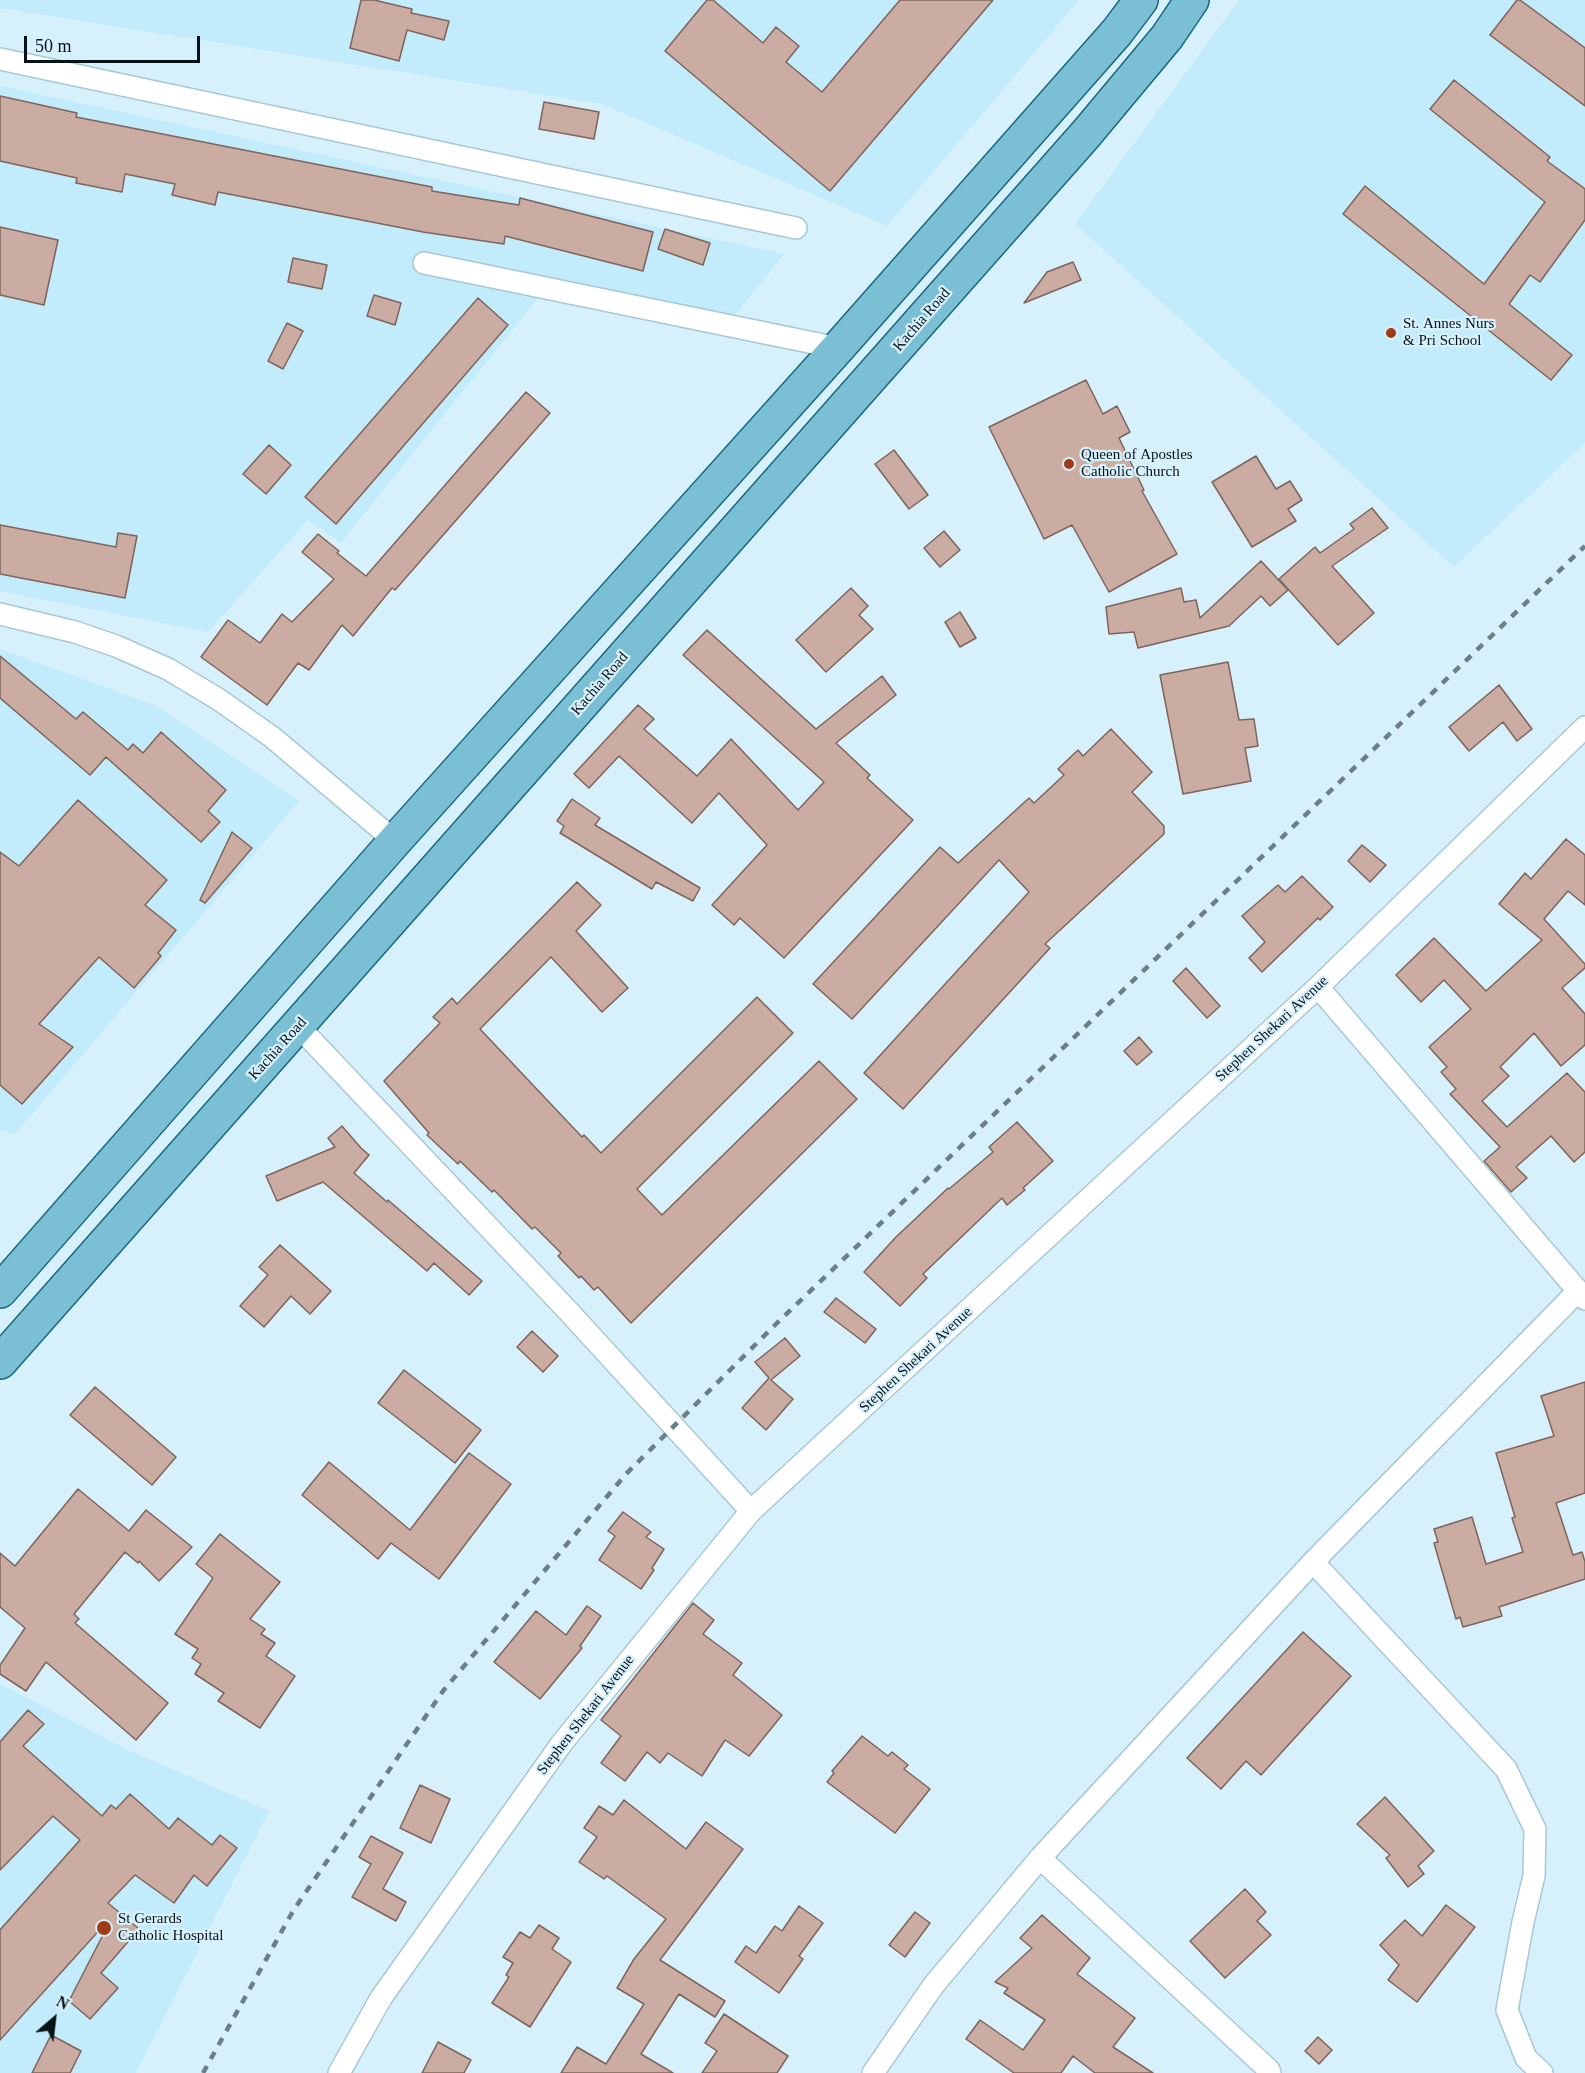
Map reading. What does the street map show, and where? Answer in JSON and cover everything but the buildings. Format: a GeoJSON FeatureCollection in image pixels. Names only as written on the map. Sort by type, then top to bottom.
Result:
{"type":"FeatureCollection","features":[{"type":"Feature","properties":{"kind":"main road"},"geometry":{"type":"LineString","coordinates":[[0,1291],[395,841],[838,348],[1117,32],[1141,0]]}},
{"type":"Feature","properties":{"kind":"main road","name":"Kachia Road"},"geometry":{"type":"LineString","coordinates":[[0,1362],[1078,143],[1167,37],[1191,0]]}},
{"type":"Feature","properties":{"kind":"street"},"geometry":{"type":"LineString","coordinates":[[0,59],[796,228]]}},
{"type":"Feature","properties":{"kind":"street"},"geometry":{"type":"LineString","coordinates":[[424,263],[838,348]]}},
{"type":"Feature","properties":{"kind":"street"},"geometry":{"type":"LineString","coordinates":[[0,614],[86,636],[116,646],[168,669],[218,699],[272,737],[395,841]]}},
{"type":"Feature","properties":{"kind":"street","name":"Stephen Shekari Avenue"},"geometry":{"type":"LineString","coordinates":[[339,2073],[381,1998],[562,1743],[752,1512],[1318,987],[1585,727]]}},
{"type":"Feature","properties":{"kind":"street"},"geometry":{"type":"LineString","coordinates":[[873,2073],[933,1986],[1040,1858],[1313,1562],[1581,1295],[1318,987]]}},
{"type":"Feature","properties":{"kind":"street"},"geometry":{"type":"LineString","coordinates":[[298,1026],[570,1313],[752,1512]]}},
{"type":"Feature","properties":{"kind":"street"},"geometry":{"type":"LineString","coordinates":[[1313,1562],[1506,1769],[1535,1829],[1534,1876],[1507,2010],[1526,2058],[1542,2073]]}},
{"type":"Feature","properties":{"kind":"street"},"geometry":{"type":"LineString","coordinates":[[1040,1858],[1270,2073]]}},
{"type":"Feature","properties":{"kind":"shaded area"},"geometry":{"type":"Polygon","coordinates":[[[0,0],[1079,0],[887,226],[602,104],[0,8],[0,0]]]}},
{"type":"Feature","properties":{"kind":"shaded area","name":"St. Annes Nurs & Pri School"},"geometry":{"type":"Polygon","coordinates":[[[1239,0],[1585,0],[1585,443],[1454,567],[1075,224],[1239,0]]]}},
{"type":"Feature","properties":{"kind":"shaded area"},"geometry":{"type":"Polygon","coordinates":[[[0,86],[784,254],[732,319],[545,289],[341,543],[308,520],[208,632],[0,591],[0,86]]]}},
{"type":"Feature","properties":{"kind":"shaded area"},"geometry":{"type":"Polygon","coordinates":[[[0,649],[154,705],[299,801],[15,1134],[0,1130],[0,649]]]}},
{"type":"Feature","properties":{"kind":"shaded area","name":"St Gerards Catholic Hospital"},"geometry":{"type":"Polygon","coordinates":[[[0,1684],[128,1750],[269,1811],[136,2073],[0,2073],[0,1684]]]}},
{"type":"Feature","properties":{"kind":"railway"},"geometry":{"type":"LineString","coordinates":[[203,2073],[293,1911],[443,1691],[626,1474],[776,1324],[1585,546]]}},
{"type":"Feature","properties":{"kind":"place","name":"St. Annes Nurs & Pri School"},"geometry":{"type":"Point","coordinates":[1391,333]}},
{"type":"Feature","properties":{"kind":"place","name":"Queen of Apostles Catholic Church"},"geometry":{"type":"Point","coordinates":[1069,464]}},
{"type":"Feature","properties":{"kind":"place","name":"St Gerards Catholic Hospital"},"geometry":{"type":"Point","coordinates":[104,1928]}}]}
